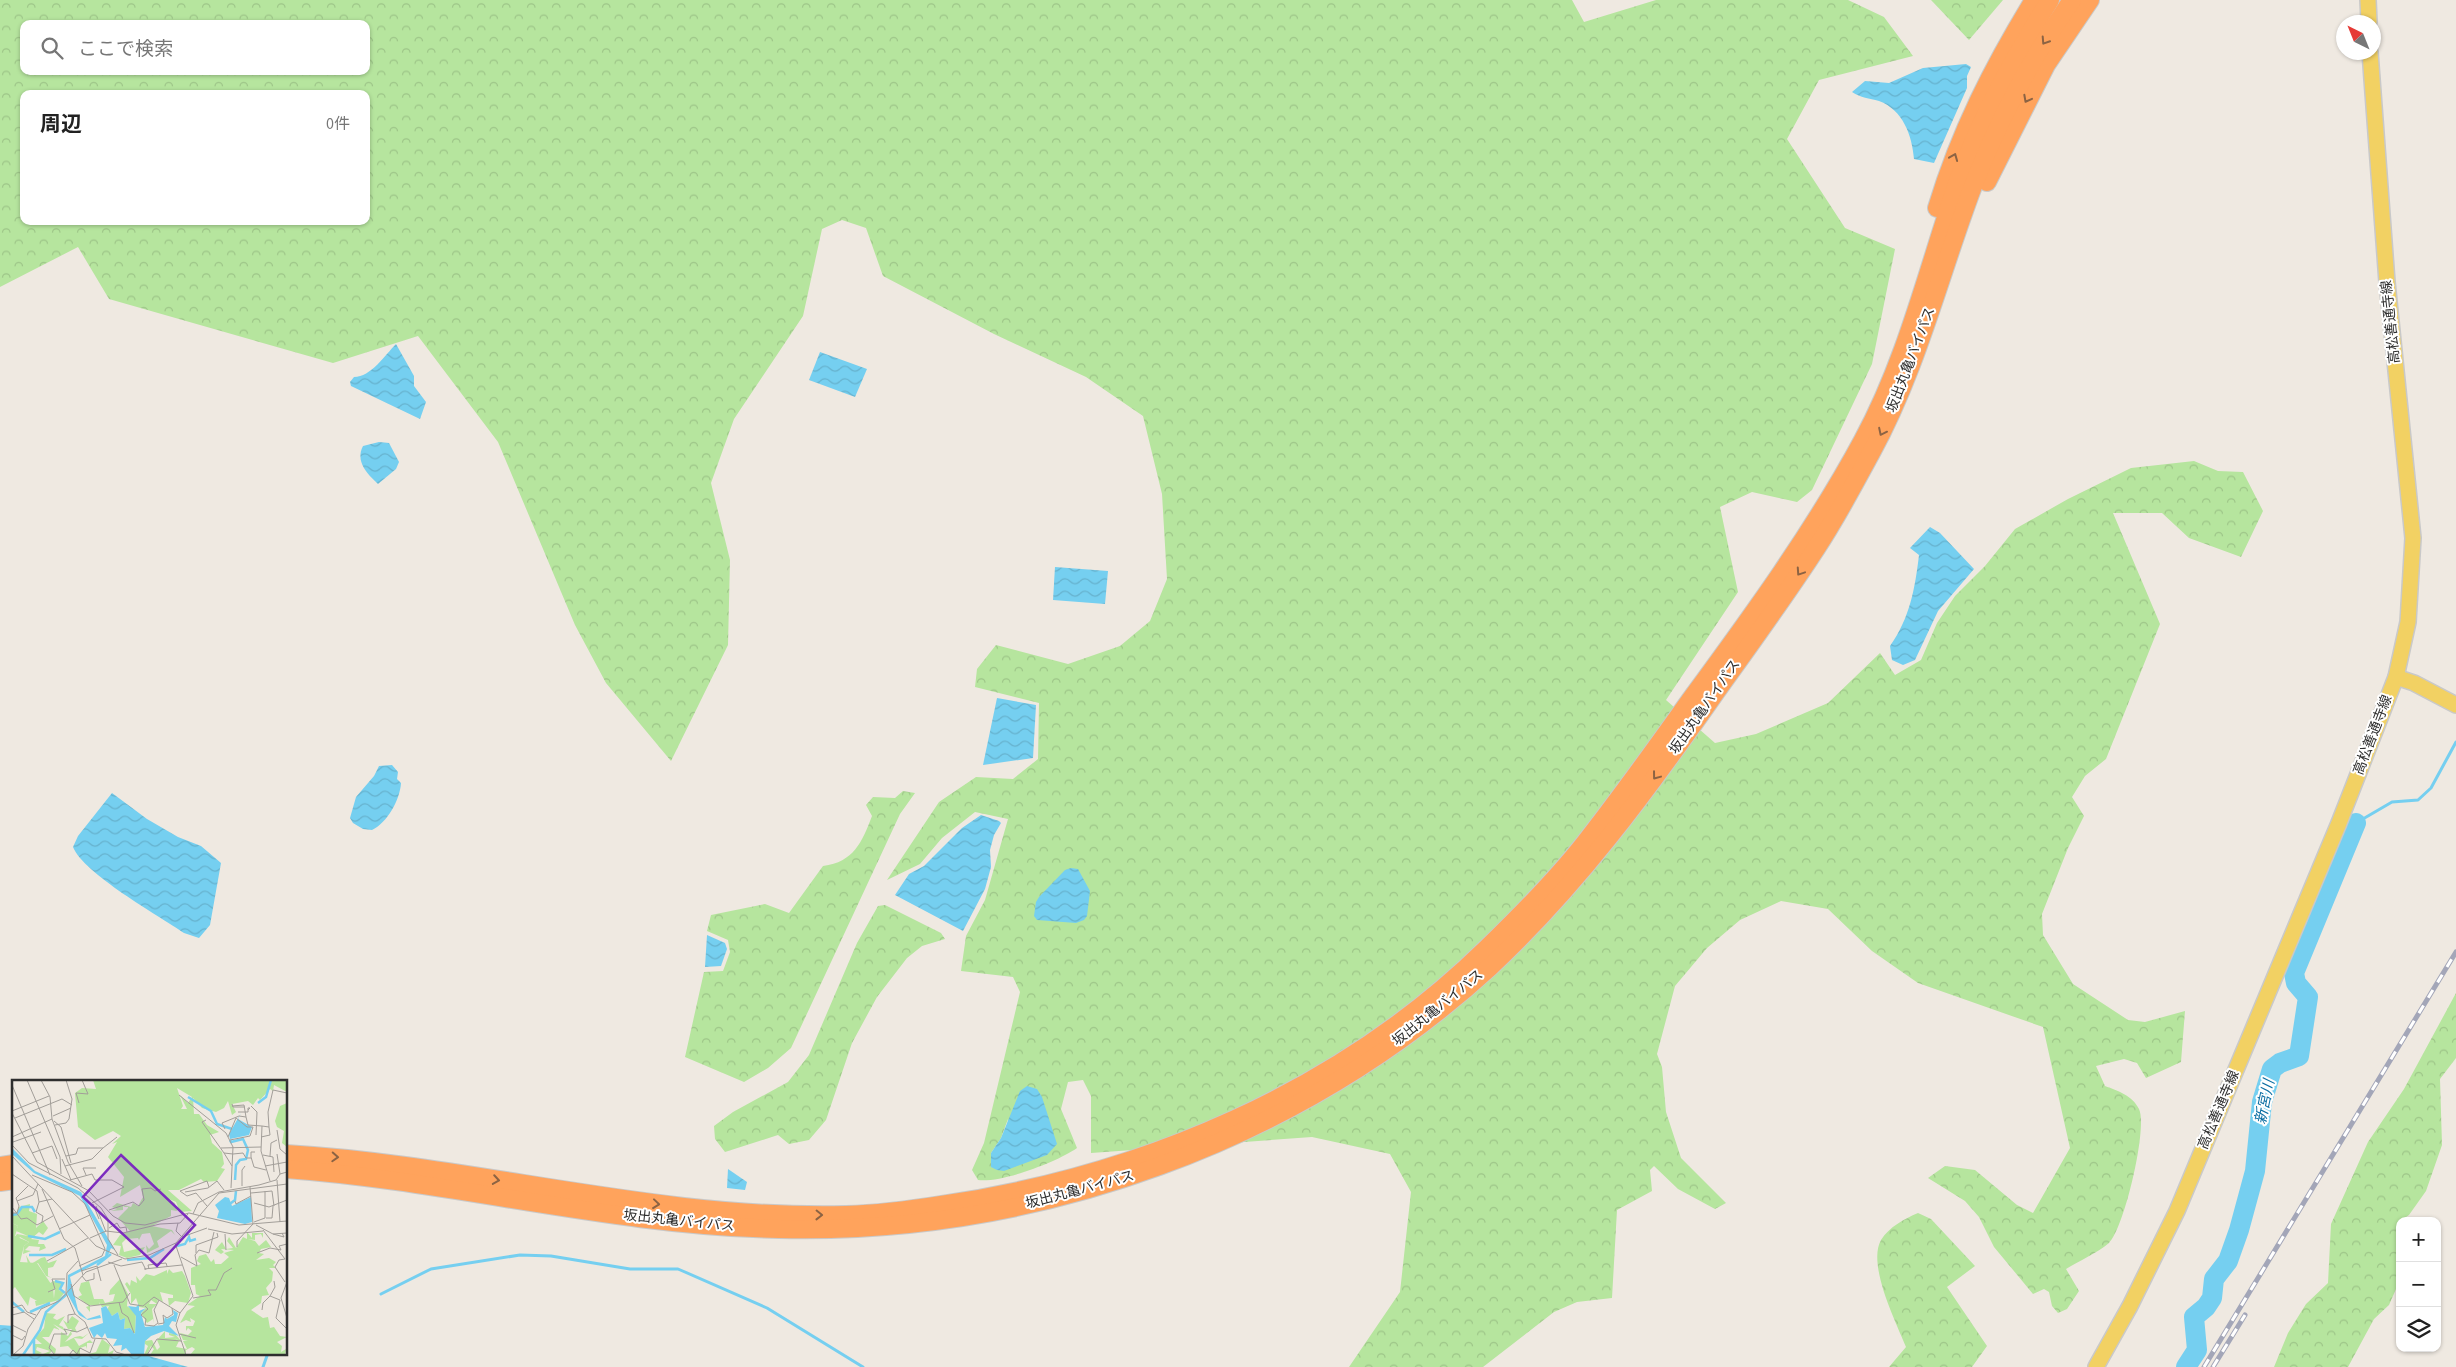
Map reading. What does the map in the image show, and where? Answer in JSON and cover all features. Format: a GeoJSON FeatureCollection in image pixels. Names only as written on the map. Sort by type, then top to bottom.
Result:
{"type":"FeatureCollection","features":[{"type":"Feature","properties":{"kind":"highway"},"geometry":{"type":"LineString","coordinates":[[1918,307],[1935,215],[1948,171],[1989,76],[2034,0]]}},
{"type":"Feature","properties":{"kind":"highway","name":"坂出丸亀バイパス"},"geometry":{"type":"LineString","coordinates":[[288,1154],[345,1158],[659,1204],[776,1214],[848,1215],[947,1204],[1042,1188],[1137,1159],[1201,1135],[1257,1109],[1322,1073],[1373,1040],[1415,1010],[1481,954],[1541,893],[1582,846],[1759,604],[1836,488],[1866,435],[1883,397],[1918,307],[1960,178],[1986,112],[2016,55],[2050,0]]}},
{"type":"Feature","properties":{"kind":"highway","name":"坂出丸亀バイパス"},"geometry":{"type":"LineString","coordinates":[[288,1169],[392,1179],[642,1218],[711,1226],[778,1230],[848,1229],[911,1224],[982,1214],[1047,1201],[1142,1173],[1264,1122],[1383,1052],[1438,1011],[1492,965],[1557,899],[1593,857],[1658,774],[1818,546],[1876,445],[1896,404],[1922,339],[1969,198],[2001,119],[2034,57],[2072,0]]}},
{"type":"Feature","properties":{"kind":"highway"},"geometry":{"type":"LineString","coordinates":[[1922,339],[1959,264],[1987,182],[2014,124],[2046,65],[2090,0]]}},
{"type":"Feature","properties":{"kind":"main road"},"geometry":{"type":"LineString","coordinates":[[2368,0],[2369,15]]}},
{"type":"Feature","properties":{"kind":"main road","name":"高松善通寺線"},"geometry":{"type":"LineString","coordinates":[[2096,1367],[2130,1306],[2176,1211],[2339,823],[2396,677],[2408,622],[2413,538],[2386,272],[2371,60]]}},
{"type":"Feature","properties":{"kind":"main road"},"geometry":{"type":"LineString","coordinates":[[2396,677],[2414,683],[2456,704]]}},
{"type":"Feature","properties":{"kind":"green space"},"geometry":{"type":"Polygon","coordinates":[[[0,0],[1572,0],[1584,22],[1656,0],[1848,0],[1884,17],[1913,56],[1819,80],[1787,139],[1845,228],[1895,249],[1872,364],[1812,490],[1797,502],[1752,492],[1720,507],[1738,592],[1666,700],[1715,743],[1756,734],[1828,703],[1880,653],[1895,675],[1921,660],[1937,623],[1955,596],[1985,566],[2015,529],[2068,499],[2131,468],[2194,461],[2218,471],[2243,472],[2263,511],[2241,557],[2189,538],[2162,513],[2113,513],[2160,624],[2106,759],[2085,776],[2072,797],[2084,816],[2068,848],[2042,914],[2043,935],[2073,984],[2128,1020],[2145,1022],[2185,1011],[2181,1062],[2146,1078],[2137,1063],[2124,1059],[2096,1066],[2105,1086],[2133,1100],[2139,1109],[2141,1120],[2133,1178],[2115,1234],[2104,1247],[2066,1269],[2079,1291],[2067,1309],[2058,1313],[2052,1306],[2049,1292],[2044,1289],[2033,1294],[1994,1247],[1979,1217],[1965,1201],[1928,1178],[1945,1166],[1975,1170],[2017,1205],[2033,1213],[2070,1148],[2043,1027],[1918,983],[1872,951],[1828,909],[1781,901],[1740,920],[1707,948],[1675,986],[1657,1054],[1662,1067],[1666,1112],[1681,1158],[1726,1203],[1715,1209],[1678,1189],[1654,1166],[1650,1170],[1652,1191],[1617,1210],[1612,1298],[1577,1302],[1554,1312],[1483,1367],[1349,1367],[1400,1292],[1411,1192],[1390,1154],[1312,1137],[1091,1153],[1091,1096],[1083,1080],[1068,1082],[1061,1109],[1077,1148],[1043,1165],[1015,1175],[978,1180],[972,1170],[984,1143],[1020,992],[1013,977],[961,971],[966,936],[985,900],[1008,819],[975,812],[942,838],[920,864],[887,880],[939,802],[976,777],[1013,779],[1038,759],[1039,703],[975,687],[977,669],[996,645],[1068,664],[1120,646],[1150,621],[1167,579],[1162,494],[1143,416],[1086,377],[994,334],[883,276],[866,228],[842,220],[822,229],[803,316],[734,419],[711,483],[730,560],[728,645],[671,761],[606,683],[575,625],[498,442],[418,336],[333,363],[109,299],[78,247],[0,287],[0,0]],[[1008,1119],[1001,1138],[991,1153],[1004,1171],[1008,1119]]]}},
{"type":"Feature","properties":{"kind":"green space"},"geometry":{"type":"Polygon","coordinates":[[[1931,0],[2003,0],[1969,40],[1931,0]]]}},
{"type":"Feature","properties":{"kind":"green space"},"geometry":{"type":"Polygon","coordinates":[[[903,791],[915,793],[900,814],[791,1048],[768,1068],[744,1082],[685,1057],[704,972],[723,971],[730,952],[728,940],[707,931],[711,915],[765,904],[789,913],[823,866],[842,860],[855,849],[872,816],[866,805],[873,797],[895,798],[903,791]]]}},
{"type":"Feature","properties":{"kind":"green space"},"geometry":{"type":"Polygon","coordinates":[[[885,905],[941,933],[945,939],[922,946],[907,958],[877,997],[852,1043],[826,1120],[809,1140],[789,1144],[778,1135],[725,1152],[715,1139],[714,1126],[733,1112],[788,1082],[809,1055],[857,943],[878,906],[885,905]]]}},
{"type":"Feature","properties":{"kind":"green space"},"geometry":{"type":"Polygon","coordinates":[[[2456,993],[2456,1058],[2440,1079],[2442,1145],[2426,1191],[2409,1215],[2406,1217],[2396,1217],[2396,1289],[2389,1305],[2374,1319],[2348,1367],[2274,1367],[2288,1333],[2306,1304],[2328,1283],[2331,1224],[2368,1142],[2404,1089],[2456,993]]]}},
{"type":"Feature","properties":{"kind":"green space"},"geometry":{"type":"Polygon","coordinates":[[[1918,1213],[1931,1219],[1975,1266],[1947,1287],[1987,1346],[1972,1367],[1889,1367],[1906,1347],[1884,1294],[1878,1264],[1878,1251],[1881,1240],[1888,1231],[1918,1213]]]}},
{"type":"Feature","properties":{"kind":"water"},"geometry":{"type":"Polygon","coordinates":[[[1966,64],[1971,67],[1967,76],[1967,88],[1934,163],[1914,159],[1911,141],[1905,124],[1894,110],[1879,101],[1862,97],[1852,92],[1865,81],[1889,83],[1923,68],[1966,64]]]}},
{"type":"Feature","properties":{"kind":"water"},"geometry":{"type":"Polygon","coordinates":[[[396,344],[414,376],[414,386],[426,402],[420,419],[351,386],[350,382],[354,377],[360,376],[372,369],[396,344]]]}},
{"type":"Feature","properties":{"kind":"water"},"geometry":{"type":"Polygon","coordinates":[[[820,352],[867,369],[855,397],[809,380],[820,352]]]}},
{"type":"Feature","properties":{"kind":"water"},"geometry":{"type":"Polygon","coordinates":[[[379,442],[389,443],[399,462],[396,469],[378,484],[366,472],[360,457],[363,446],[379,442]]]}},
{"type":"Feature","properties":{"kind":"water"},"geometry":{"type":"Polygon","coordinates":[[[1930,527],[1940,533],[1974,569],[1938,611],[1915,660],[1903,665],[1892,660],[1890,646],[1907,614],[1916,579],[1919,555],[1910,548],[1930,527]]]}},
{"type":"Feature","properties":{"kind":"water"},"geometry":{"type":"Polygon","coordinates":[[[1055,567],[1108,571],[1105,604],[1053,600],[1055,567]]]}},
{"type":"Feature","properties":{"kind":"water"},"geometry":{"type":"Polygon","coordinates":[[[997,698],[1036,705],[1033,758],[983,765],[997,698]]]}},
{"type":"Feature","properties":{"kind":"water"},"geometry":{"type":"Polygon","coordinates":[[[392,765],[398,772],[397,779],[401,783],[398,797],[388,817],[378,827],[372,830],[363,829],[353,823],[350,818],[356,797],[374,776],[379,766],[392,765]]]}},
{"type":"Feature","properties":{"kind":"water"},"geometry":{"type":"Polygon","coordinates":[[[112,793],[147,819],[178,837],[201,846],[221,863],[210,925],[199,938],[184,933],[106,881],[80,858],[73,847],[78,836],[112,793]]]}},
{"type":"Feature","properties":{"kind":"water"},"geometry":{"type":"Polygon","coordinates":[[[981,815],[1001,823],[994,835],[990,850],[991,867],[985,889],[963,931],[895,895],[909,874],[924,866],[962,828],[981,815]]]}},
{"type":"Feature","properties":{"kind":"water"},"geometry":{"type":"Polygon","coordinates":[[[1071,868],[1078,869],[1090,891],[1087,916],[1084,920],[1076,923],[1037,920],[1034,916],[1036,902],[1039,897],[1065,870],[1071,868]]]}},
{"type":"Feature","properties":{"kind":"water"},"geometry":{"type":"Polygon","coordinates":[[[707,935],[725,943],[727,949],[721,966],[705,967],[707,935]]]}},
{"type":"Feature","properties":{"kind":"water"},"geometry":{"type":"Polygon","coordinates":[[[1027,1086],[1037,1089],[1042,1097],[1057,1144],[1047,1155],[1004,1171],[997,1170],[991,1167],[991,1153],[1001,1138],[1020,1091],[1027,1086]]]}},
{"type":"Feature","properties":{"kind":"water"},"geometry":{"type":"Polygon","coordinates":[[[728,1169],[747,1182],[745,1190],[727,1188],[728,1169]]]}},
{"type":"Feature","properties":{"kind":"water"},"geometry":{"type":"Polygon","coordinates":[[[0,1325],[12,1326],[12,1354],[142,1354],[188,1367],[0,1367],[0,1325]]]}},
{"type":"Feature","properties":{"kind":"waterway"},"geometry":{"type":"LineString","coordinates":[[2356,823],[2392,802],[2418,800],[2431,788],[2456,742]]}},
{"type":"Feature","properties":{"kind":"waterway","name":"新宮川"},"geometry":{"type":"LineString","coordinates":[[2186,1367],[2197,1350],[2194,1317],[2206,1307],[2212,1298],[2214,1279],[2228,1261],[2239,1230],[2255,1171],[2262,1102],[2272,1069],[2280,1063],[2299,1056],[2308,997],[2296,983],[2294,973],[2356,823]]}},
{"type":"Feature","properties":{"kind":"waterway"},"geometry":{"type":"LineString","coordinates":[[381,1294],[431,1269],[520,1255],[551,1256],[630,1269],[678,1269],[767,1308],[863,1367]]}},
{"type":"Feature","properties":{"kind":"waterway"},"geometry":{"type":"LineString","coordinates":[[263,1367],[268,1354]]}},
{"type":"Feature","properties":{"kind":"railway"},"geometry":{"type":"LineString","coordinates":[[2204,1367],[2456,952]]}},
{"type":"Feature","properties":{"kind":"railway"},"geometry":{"type":"LineString","coordinates":[[2213,1367],[2245,1315]]}}]}
